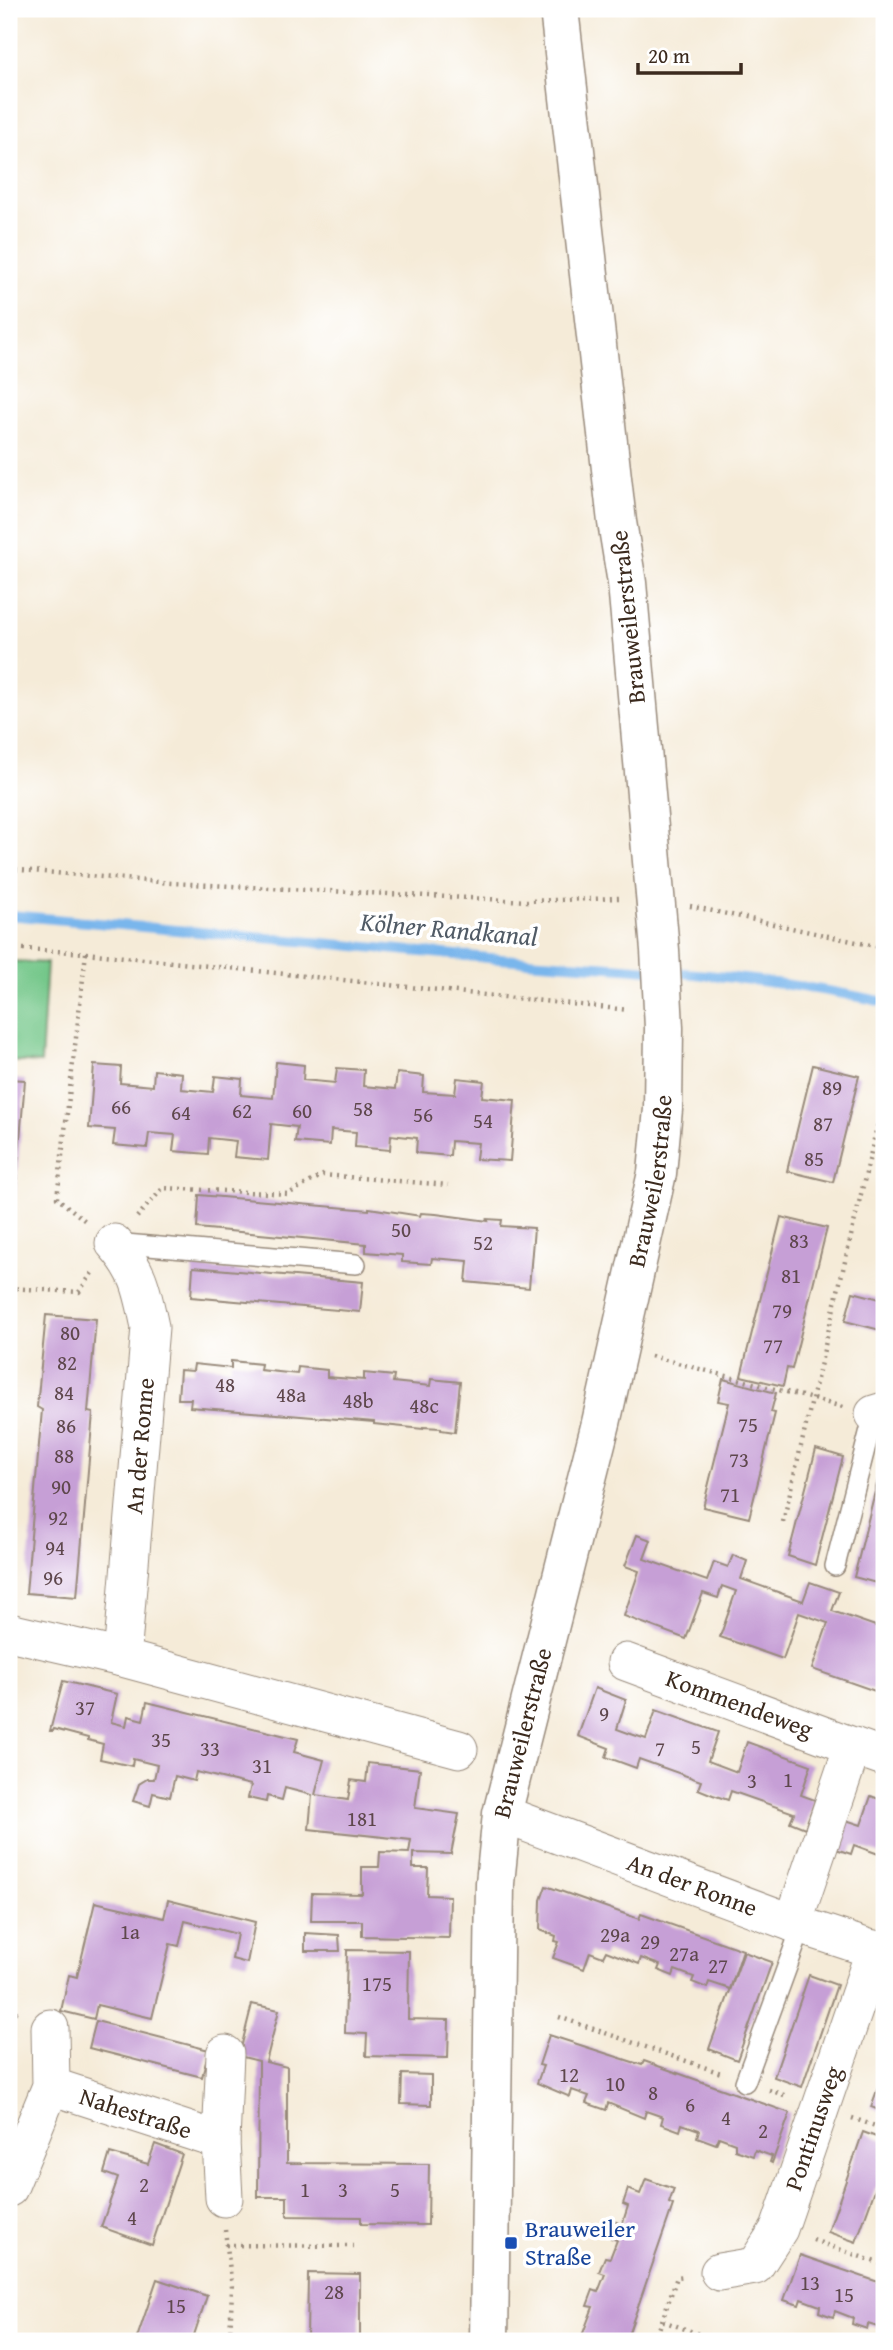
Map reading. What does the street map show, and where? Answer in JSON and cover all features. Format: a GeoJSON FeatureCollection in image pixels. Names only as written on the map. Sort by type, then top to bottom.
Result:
{"type":"FeatureCollection","features":[{"type":"Feature","properties":{"kind":"street","name":"Brauweilerstraße"},"geometry":{"type":"LineString","coordinates":[[489,2341],[495,1883],[502,1814],[601,1423],[657,1173],[663,1109],[664,1028],[647,1002],[660,950],[627,583],[617,522],[559,9]]}},
{"type":"Feature","properties":{"kind":"street","name":"An der Ronne"},"geometry":{"type":"LineString","coordinates":[[114,1243],[130,1261],[141,1283],[150,1327],[122,1658]]}},
{"type":"Feature","properties":{"kind":"street"},"geometry":{"type":"LineString","coordinates":[[9,1632],[122,1658],[459,1749]]}},
{"type":"Feature","properties":{"kind":"street","name":"Kommendeweg"},"geometry":{"type":"LineString","coordinates":[[626,1662],[869,1752],[797,1925]]}},
{"type":"Feature","properties":{"kind":"street","name":"An der Ronne"},"geometry":{"type":"LineString","coordinates":[[502,1814],[797,1925],[879,1951]]}},
{"type":"Feature","properties":{"kind":"street","name":"Pontinusweg"},"geometry":{"type":"LineString","coordinates":[[719,2272],[755,2266],[779,2229],[879,1951]]}},
{"type":"Feature","properties":{"kind":"street"},"geometry":{"type":"LineString","coordinates":[[9,2188],[51,2086],[50,2028]]}},
{"type":"Feature","properties":{"kind":"street","name":"Nahestraße"},"geometry":{"type":"LineString","coordinates":[[224,2198],[221,2141],[225,2054]]}},
{"type":"Feature","properties":{"kind":"street","name":"Nahestraße"},"geometry":{"type":"LineString","coordinates":[[51,2086],[221,2141]]}},
{"type":"Feature","properties":{"kind":"lane"},"geometry":{"type":"LineString","coordinates":[[114,1243],[356,1264]]}},
{"type":"Feature","properties":{"kind":"lane"},"geometry":{"type":"LineString","coordinates":[[835,1566],[879,1413]]}},
{"type":"Feature","properties":{"kind":"lane"},"geometry":{"type":"LineString","coordinates":[[746,2082],[797,1925]]}},
{"type":"Feature","properties":{"kind":"path"},"geometry":{"type":"LineString","coordinates":[[9,869],[171,883],[527,901],[655,898],[884,948]]}},
{"type":"Feature","properties":{"kind":"path"},"geometry":{"type":"LineString","coordinates":[[9,948],[647,1002]]}},
{"type":"Feature","properties":{"kind":"path"},"geometry":{"type":"LineString","coordinates":[[86,953],[57,1198],[114,1243]]}},
{"type":"Feature","properties":{"kind":"path"},"geometry":{"type":"LineString","coordinates":[[783,1522],[881,1110]]}},
{"type":"Feature","properties":{"kind":"path"},"geometry":{"type":"LineString","coordinates":[[9,1288],[79,1292],[114,1243],[163,1188],[288,1194],[323,1175],[447,1185]]}},
{"type":"Feature","properties":{"kind":"path"},"geometry":{"type":"LineString","coordinates":[[662,1359],[812,1399],[879,1413]]}},
{"type":"Feature","properties":{"kind":"path"},"geometry":{"type":"LineString","coordinates":[[224,2198],[226,2245],[232,2287],[230,2341]]}},
{"type":"Feature","properties":{"kind":"path"},"geometry":{"type":"LineString","coordinates":[[779,2229],[884,2265]]}},
{"type":"Feature","properties":{"kind":"path"},"geometry":{"type":"LineString","coordinates":[[226,2245],[353,2246]]}},
{"type":"Feature","properties":{"kind":"path"},"geometry":{"type":"LineString","coordinates":[[655,2341],[677,2277],[719,2272]]}},
{"type":"Feature","properties":{"kind":"path"},"geometry":{"type":"LineString","coordinates":[[663,2321],[718,2341]]}},
{"type":"Feature","properties":{"kind":"green space"},"geometry":{"type":"Polygon","coordinates":[[[9,961],[47,963],[41,1063],[9,1061],[9,961]]]}},
{"type":"Feature","properties":{"kind":"building"},"geometry":{"type":"Polygon","coordinates":[[[276,1062],[304,1065],[303,1080],[335,1083],[337,1068],[364,1070],[363,1086],[395,1089],[397,1073],[424,1076],[423,1092],[455,1094],[457,1078],[484,1081],[482,1097],[515,1100],[510,1161],[476,1159],[478,1143],[451,1141],[450,1156],[416,1153],[417,1138],[391,1135],[390,1150],[355,1147],[356,1132],[331,1130],[330,1145],[295,1142],[297,1127],[271,1124],[268,1160],[234,1157],[236,1141],[209,1138],[208,1154],[173,1151],[175,1135],[149,1133],[147,1148],[113,1145],[115,1130],[89,1128],[94,1065],[121,1067],[120,1083],[153,1086],[154,1070],[182,1073],[181,1089],[213,1092],[215,1076],[242,1079],[241,1095],[273,1098],[276,1062]]]}},
{"type":"Feature","properties":{"kind":"building"},"geometry":{"type":"Polygon","coordinates":[[[813,1065],[859,1076],[833,1182],[787,1171],[813,1065]]]}},
{"type":"Feature","properties":{"kind":"building"},"geometry":{"type":"Polygon","coordinates":[[[9,1079],[25,1080],[11,1246],[9,1245],[9,1079]]]}},
{"type":"Feature","properties":{"kind":"building"},"geometry":{"type":"Polygon","coordinates":[[[199,1195],[369,1208],[420,1216],[421,1213],[488,1221],[487,1219],[502,1220],[501,1226],[534,1228],[529,1288],[466,1282],[468,1261],[432,1258],[431,1264],[402,1262],[402,1255],[366,1252],[366,1244],[197,1228],[199,1195]]]}},
{"type":"Feature","properties":{"kind":"building"},"geometry":{"type":"Polygon","coordinates":[[[781,1217],[827,1228],[792,1369],[787,1368],[783,1386],[741,1376],[781,1217]]]}},
{"type":"Feature","properties":{"kind":"building"},"geometry":{"type":"Polygon","coordinates":[[[193,1267],[363,1282],[360,1312],[191,1297],[193,1267]]]}},
{"type":"Feature","properties":{"kind":"building"},"geometry":{"type":"Polygon","coordinates":[[[853,1292],[884,1300],[884,1331],[845,1321],[853,1292]]]}},
{"type":"Feature","properties":{"kind":"building"},"geometry":{"type":"Polygon","coordinates":[[[46,1315],[96,1319],[88,1412],[93,1413],[77,1597],[26,1593],[42,1410],[37,1407],[46,1315]]]}},
{"type":"Feature","properties":{"kind":"building"},"geometry":{"type":"Polygon","coordinates":[[[231,1361],[261,1364],[260,1370],[297,1374],[298,1367],[327,1370],[327,1377],[364,1380],[364,1373],[394,1376],[393,1382],[430,1386],[431,1379],[460,1382],[455,1432],[441,1428],[423,1429],[374,1422],[190,1407],[191,1399],[178,1399],[180,1370],[193,1371],[194,1364],[231,1368],[231,1361]]]}},
{"type":"Feature","properties":{"kind":"building"},"geometry":{"type":"Polygon","coordinates":[[[723,1379],[776,1393],[771,1412],[775,1413],[749,1518],[703,1507],[729,1403],[718,1401],[723,1379]]]}},
{"type":"Feature","properties":{"kind":"building"},"geometry":{"type":"Polygon","coordinates":[[[816,1449],[843,1457],[815,1565],[788,1556],[816,1449]]]}},
{"type":"Feature","properties":{"kind":"building"},"geometry":{"type":"Polygon","coordinates":[[[883,1459],[884,1567],[880,1584],[854,1577],[883,1459]]]}},
{"type":"Feature","properties":{"kind":"building"},"geometry":{"type":"Polygon","coordinates":[[[637,1535],[651,1540],[644,1559],[707,1581],[714,1562],[728,1567],[733,1555],[747,1561],[741,1579],[803,1601],[810,1582],[839,1592],[832,1611],[884,1629],[884,1664],[875,1691],[812,1669],[828,1623],[799,1613],[783,1659],[720,1637],[736,1591],[722,1586],[718,1598],[703,1593],[686,1639],[624,1616],[639,1571],[625,1566],[637,1535]]]}},
{"type":"Feature","properties":{"kind":"building"},"geometry":{"type":"Polygon","coordinates":[[[63,1681],[117,1694],[111,1722],[126,1726],[128,1716],[143,1720],[147,1702],[298,1739],[294,1752],[324,1760],[315,1795],[348,1800],[351,1780],[366,1782],[368,1763],[420,1769],[415,1808],[459,1814],[451,1854],[413,1853],[413,1868],[428,1868],[427,1895],[450,1896],[449,1938],[362,1936],[362,1921],[311,1921],[312,1893],[362,1894],[362,1867],[379,1867],[380,1852],[409,1853],[411,1840],[309,1829],[312,1795],[285,1788],[282,1800],[267,1796],[266,1802],[248,1798],[251,1785],[196,1772],[194,1781],[175,1776],[170,1797],[153,1793],[150,1806],[133,1801],[139,1784],[147,1779],[154,1779],[157,1765],[133,1759],[132,1766],[100,1759],[103,1744],[54,1729],[50,1731],[63,1681]]]}},
{"type":"Feature","properties":{"kind":"building"},"geometry":{"type":"Polygon","coordinates":[[[595,1688],[626,1700],[617,1729],[646,1739],[656,1710],[718,1732],[708,1761],[737,1772],[747,1742],[811,1765],[801,1795],[815,1800],[805,1828],[790,1822],[794,1813],[731,1791],[728,1800],[713,1795],[698,1789],[701,1781],[639,1759],[636,1768],[606,1757],[609,1748],[578,1736],[595,1688]]]}},
{"type":"Feature","properties":{"kind":"building"},"geometry":{"type":"Polygon","coordinates":[[[871,1796],[884,1801],[884,1856],[854,1845],[851,1854],[836,1849],[846,1820],[861,1825],[871,1796]]]}},
{"type":"Feature","properties":{"kind":"building"},"geometry":{"type":"Polygon","coordinates":[[[546,1886],[639,1919],[641,1914],[743,1950],[730,1989],[709,1982],[707,1988],[692,1982],[694,1977],[675,1970],[673,1976],[658,1970],[660,1965],[641,1958],[639,1964],[606,1951],[603,1957],[590,1952],[584,1969],[553,1958],[559,1942],[555,1941],[556,1936],[540,1930],[541,1900],[546,1886]]]}},
{"type":"Feature","properties":{"kind":"building"},"geometry":{"type":"Polygon","coordinates":[[[168,1900],[255,1922],[247,1963],[232,1959],[237,1934],[185,1921],[179,1946],[170,1944],[152,2018],[97,2005],[94,2019],[61,2011],[69,1975],[77,1977],[95,1902],[164,1918],[168,1900]]]}},
{"type":"Feature","properties":{"kind":"building"},"geometry":{"type":"Polygon","coordinates":[[[305,1933],[339,1935],[340,1951],[305,1951],[305,1933]]]}},
{"type":"Feature","properties":{"kind":"building"},"geometry":{"type":"Polygon","coordinates":[[[347,1950],[409,1951],[408,2019],[449,2020],[448,2058],[366,2056],[367,2034],[345,2033],[347,1950]]]}},
{"type":"Feature","properties":{"kind":"building"},"geometry":{"type":"Polygon","coordinates":[[[744,1952],[772,1962],[737,2060],[709,2049],[744,1952]]]}},
{"type":"Feature","properties":{"kind":"building"},"geometry":{"type":"Polygon","coordinates":[[[809,1975],[837,1985],[802,2087],[774,2077],[809,1975]]]}},
{"type":"Feature","properties":{"kind":"building"},"geometry":{"type":"Polygon","coordinates":[[[252,2004],[279,2010],[266,2062],[287,2067],[287,2163],[429,2164],[428,2225],[361,2224],[361,2217],[287,2216],[287,2197],[258,2197],[259,2061],[239,2056],[252,2004]]]}},
{"type":"Feature","properties":{"kind":"building"},"geometry":{"type":"Polygon","coordinates":[[[96,2021],[209,2050],[202,2077],[89,2048],[96,2021]]]}},
{"type":"Feature","properties":{"kind":"building"},"geometry":{"type":"Polygon","coordinates":[[[549,2035],[642,2065],[644,2061],[790,2113],[772,2163],[772,2156],[755,2150],[753,2156],[735,2150],[735,2143],[719,2137],[716,2144],[697,2137],[699,2130],[682,2124],[680,2131],[661,2124],[663,2117],[646,2111],[644,2118],[608,2103],[606,2110],[586,2103],[589,2096],[572,2090],[570,2097],[537,2083],[543,2066],[539,2065],[549,2035]]]}},
{"type":"Feature","properties":{"kind":"building"},"geometry":{"type":"Polygon","coordinates":[[[884,2071],[884,2112],[871,2107],[884,2071]]]}},
{"type":"Feature","properties":{"kind":"building"},"geometry":{"type":"Polygon","coordinates":[[[402,2074],[431,2075],[431,2105],[401,2104],[402,2074]]]}},
{"type":"Feature","properties":{"kind":"building"},"geometry":{"type":"Polygon","coordinates":[[[863,2132],[884,2140],[884,2189],[876,2187],[856,2242],[828,2232],[863,2132]]]}},
{"type":"Feature","properties":{"kind":"building"},"geometry":{"type":"Polygon","coordinates":[[[155,2144],[182,2154],[152,2245],[101,2227],[118,2178],[104,2173],[110,2153],[148,2164],[155,2144]]]}},
{"type":"Feature","properties":{"kind":"building"},"geometry":{"type":"Polygon","coordinates":[[[646,2179],[674,2189],[669,2203],[673,2205],[626,2341],[580,2341],[593,2307],[587,2306],[593,2290],[598,2292],[605,2274],[599,2272],[605,2257],[610,2258],[617,2240],[611,2238],[616,2222],[622,2225],[628,2206],[623,2204],[628,2189],[640,2194],[646,2179]]]}},
{"type":"Feature","properties":{"kind":"building"},"geometry":{"type":"Polygon","coordinates":[[[800,2255],[884,2284],[884,2329],[868,2324],[867,2329],[852,2324],[853,2318],[835,2311],[833,2317],[819,2312],[820,2306],[801,2299],[799,2305],[784,2300],[800,2255]]]}},
{"type":"Feature","properties":{"kind":"building"},"geometry":{"type":"Polygon","coordinates":[[[308,2273],[360,2274],[360,2341],[307,2341],[308,2273]]]}},
{"type":"Feature","properties":{"kind":"building"},"geometry":{"type":"Polygon","coordinates":[[[157,2279],[207,2296],[192,2341],[136,2341],[157,2279]]]}},
{"type":"Feature","properties":{"kind":"waterway","name":"Kölner Randkanal"},"geometry":{"type":"LineString","coordinates":[[9,915],[688,973],[786,984],[884,1002]]}},
{"type":"Feature","properties":{"kind":"place","name":"Brauweiler Straße"},"geometry":{"type":"Point","coordinates":[511,2243]}}]}
